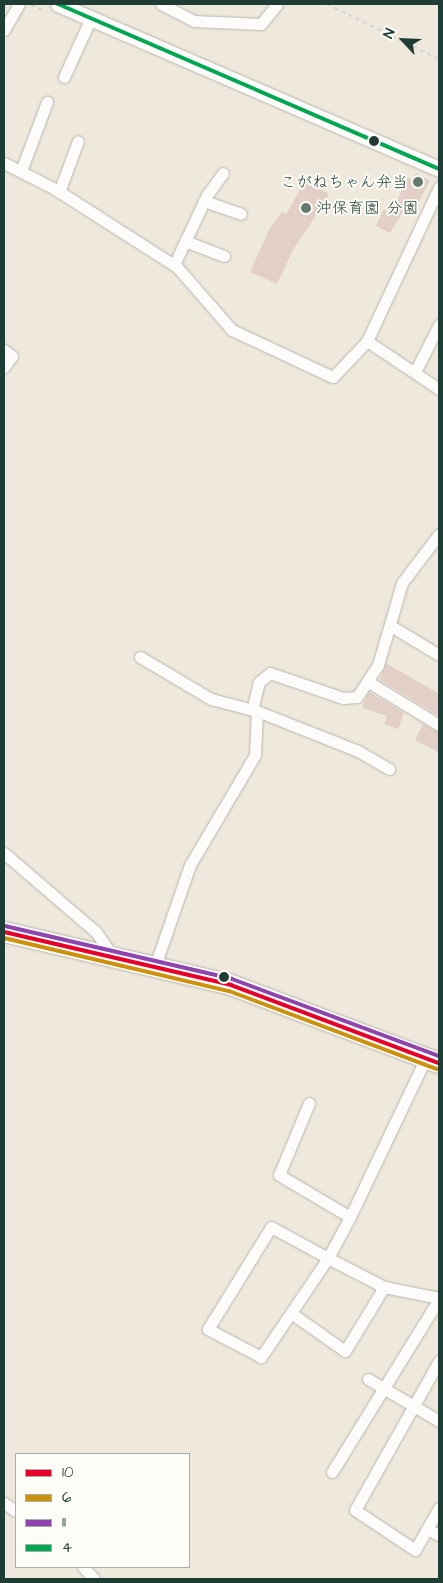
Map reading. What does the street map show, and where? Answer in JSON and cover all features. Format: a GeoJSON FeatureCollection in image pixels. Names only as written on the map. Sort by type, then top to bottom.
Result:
{"type":"FeatureCollection","features":[{"type":"Feature","properties":{"kind":"highway"},"geometry":{"type":"LineString","coordinates":[[4,932],[112,955],[271,998],[432,1060]]}},
{"type":"Feature","properties":{"kind":"street"},"geometry":{"type":"LineString","coordinates":[[4,30],[18,4]]}},
{"type":"Feature","properties":{"kind":"street"},"geometry":{"type":"LineString","coordinates":[[58,4],[439,169]]}},
{"type":"Feature","properties":{"kind":"street"},"geometry":{"type":"LineString","coordinates":[[162,4],[194,22],[260,24],[277,4]]}},
{"type":"Feature","properties":{"kind":"street"},"geometry":{"type":"LineString","coordinates":[[64,77],[91,18]]}},
{"type":"Feature","properties":{"kind":"street"},"geometry":{"type":"LineString","coordinates":[[21,171],[47,102]]}},
{"type":"Feature","properties":{"kind":"street"},"geometry":{"type":"LineString","coordinates":[[58,192],[78,141]]}},
{"type":"Feature","properties":{"kind":"street"},"geometry":{"type":"LineString","coordinates":[[4,164],[21,171],[58,192],[174,266],[232,330],[332,378],[367,341],[439,187]]}},
{"type":"Feature","properties":{"kind":"street"},"geometry":{"type":"LineString","coordinates":[[174,266],[204,200],[223,173]]}},
{"type":"Feature","properties":{"kind":"street"},"geometry":{"type":"LineString","coordinates":[[204,200],[241,214]]}},
{"type":"Feature","properties":{"kind":"street"},"geometry":{"type":"LineString","coordinates":[[186,241],[224,256]]}},
{"type":"Feature","properties":{"kind":"street"},"geometry":{"type":"LineString","coordinates":[[416,370],[439,325]]}},
{"type":"Feature","properties":{"kind":"street"},"geometry":{"type":"LineString","coordinates":[[367,341],[416,370],[439,389]]}},
{"type":"Feature","properties":{"kind":"street"},"geometry":{"type":"LineString","coordinates":[[4,350],[12,356],[4,367]]}},
{"type":"Feature","properties":{"kind":"street"},"geometry":{"type":"LineString","coordinates":[[155,966],[190,865],[256,755],[255,711],[259,682],[270,673],[348,699],[357,697],[370,683],[391,626],[402,583],[439,534]]}},
{"type":"Feature","properties":{"kind":"street"},"geometry":{"type":"LineString","coordinates":[[429,549],[439,555]]}},
{"type":"Feature","properties":{"kind":"street"},"geometry":{"type":"LineString","coordinates":[[391,626],[439,655]]}},
{"type":"Feature","properties":{"kind":"street"},"geometry":{"type":"LineString","coordinates":[[140,657],[210,699],[255,711],[358,750],[389,769]]}},
{"type":"Feature","properties":{"kind":"street"},"geometry":{"type":"LineString","coordinates":[[370,683],[439,725]]}},
{"type":"Feature","properties":{"kind":"street"},"geometry":{"type":"LineString","coordinates":[[4,853],[96,932],[112,955]]}},
{"type":"Feature","properties":{"kind":"street"},"geometry":{"type":"LineString","coordinates":[[332,1472],[439,1299],[384,1287],[328,1258],[271,1227],[208,1329],[260,1357],[328,1258],[432,1060]]}},
{"type":"Feature","properties":{"kind":"street"},"geometry":{"type":"LineString","coordinates":[[309,1103],[279,1175],[350,1217]]}},
{"type":"Feature","properties":{"kind":"street"},"geometry":{"type":"LineString","coordinates":[[291,1313],[345,1351],[384,1287]]}},
{"type":"Feature","properties":{"kind":"street"},"geometry":{"type":"LineString","coordinates":[[439,1361],[355,1510],[415,1550],[439,1508]]}},
{"type":"Feature","properties":{"kind":"street"},"geometry":{"type":"LineString","coordinates":[[368,1379],[439,1421]]}},
{"type":"Feature","properties":{"kind":"street"},"geometry":{"type":"LineString","coordinates":[[4,1503],[15,1510]]}},
{"type":"Feature","properties":{"kind":"street"},"geometry":{"type":"LineString","coordinates":[[428,1529],[439,1535]]}},
{"type":"Feature","properties":{"kind":"street"},"geometry":{"type":"LineString","coordinates":[[84,1568],[94,1579]]}},
{"type":"Feature","properties":{"kind":"path"},"geometry":{"type":"LineString","coordinates":[[327,4],[439,58]]}},
{"type":"Feature","properties":{"kind":"building"},"geometry":{"type":"Polygon","coordinates":[[[416,173],[430,181],[413,212],[405,208],[390,233],[376,226],[383,211],[391,203],[395,205],[408,177],[412,180],[416,173]]]}},
{"type":"Feature","properties":{"kind":"building"},"geometry":{"type":"Polygon","coordinates":[[[304,183],[328,193],[327,199],[293,250],[277,284],[250,272],[270,228],[282,212],[286,214],[304,183]]]}},
{"type":"Feature","properties":{"kind":"building"},"geometry":{"type":"Polygon","coordinates":[[[386,663],[439,694],[439,716],[380,680],[386,663]]]}},
{"type":"Feature","properties":{"kind":"building"},"geometry":{"type":"Polygon","coordinates":[[[369,692],[404,713],[398,729],[384,724],[387,716],[362,708],[369,692]]]}},
{"type":"Feature","properties":{"kind":"building"},"geometry":{"type":"Polygon","coordinates":[[[423,724],[439,732],[439,753],[415,740],[423,724]]]}},
{"type":"Feature","properties":{"kind":"transit line","name":"4"},"geometry":{"type":"LineString","coordinates":[[58,4],[439,169]]}},
{"type":"Feature","properties":{"kind":"transit line","name":"11"},"geometry":{"type":"LineString","coordinates":[[5,926],[232,979],[439,1056]]}},
{"type":"Feature","properties":{"kind":"transit line","name":"10"},"geometry":{"type":"LineString","coordinates":[[4,932],[231,985],[439,1063]]}},
{"type":"Feature","properties":{"kind":"transit line","name":"6"},"geometry":{"type":"LineString","coordinates":[[4,938],[229,991],[437,1069]]}},
{"type":"Feature","properties":{"kind":"place","name":"こがねちゃん弁当"},"geometry":{"type":"Point","coordinates":[418,182]}},
{"type":"Feature","properties":{"kind":"place","name":"沖保育園 分園"},"geometry":{"type":"Point","coordinates":[306,208]}}]}
